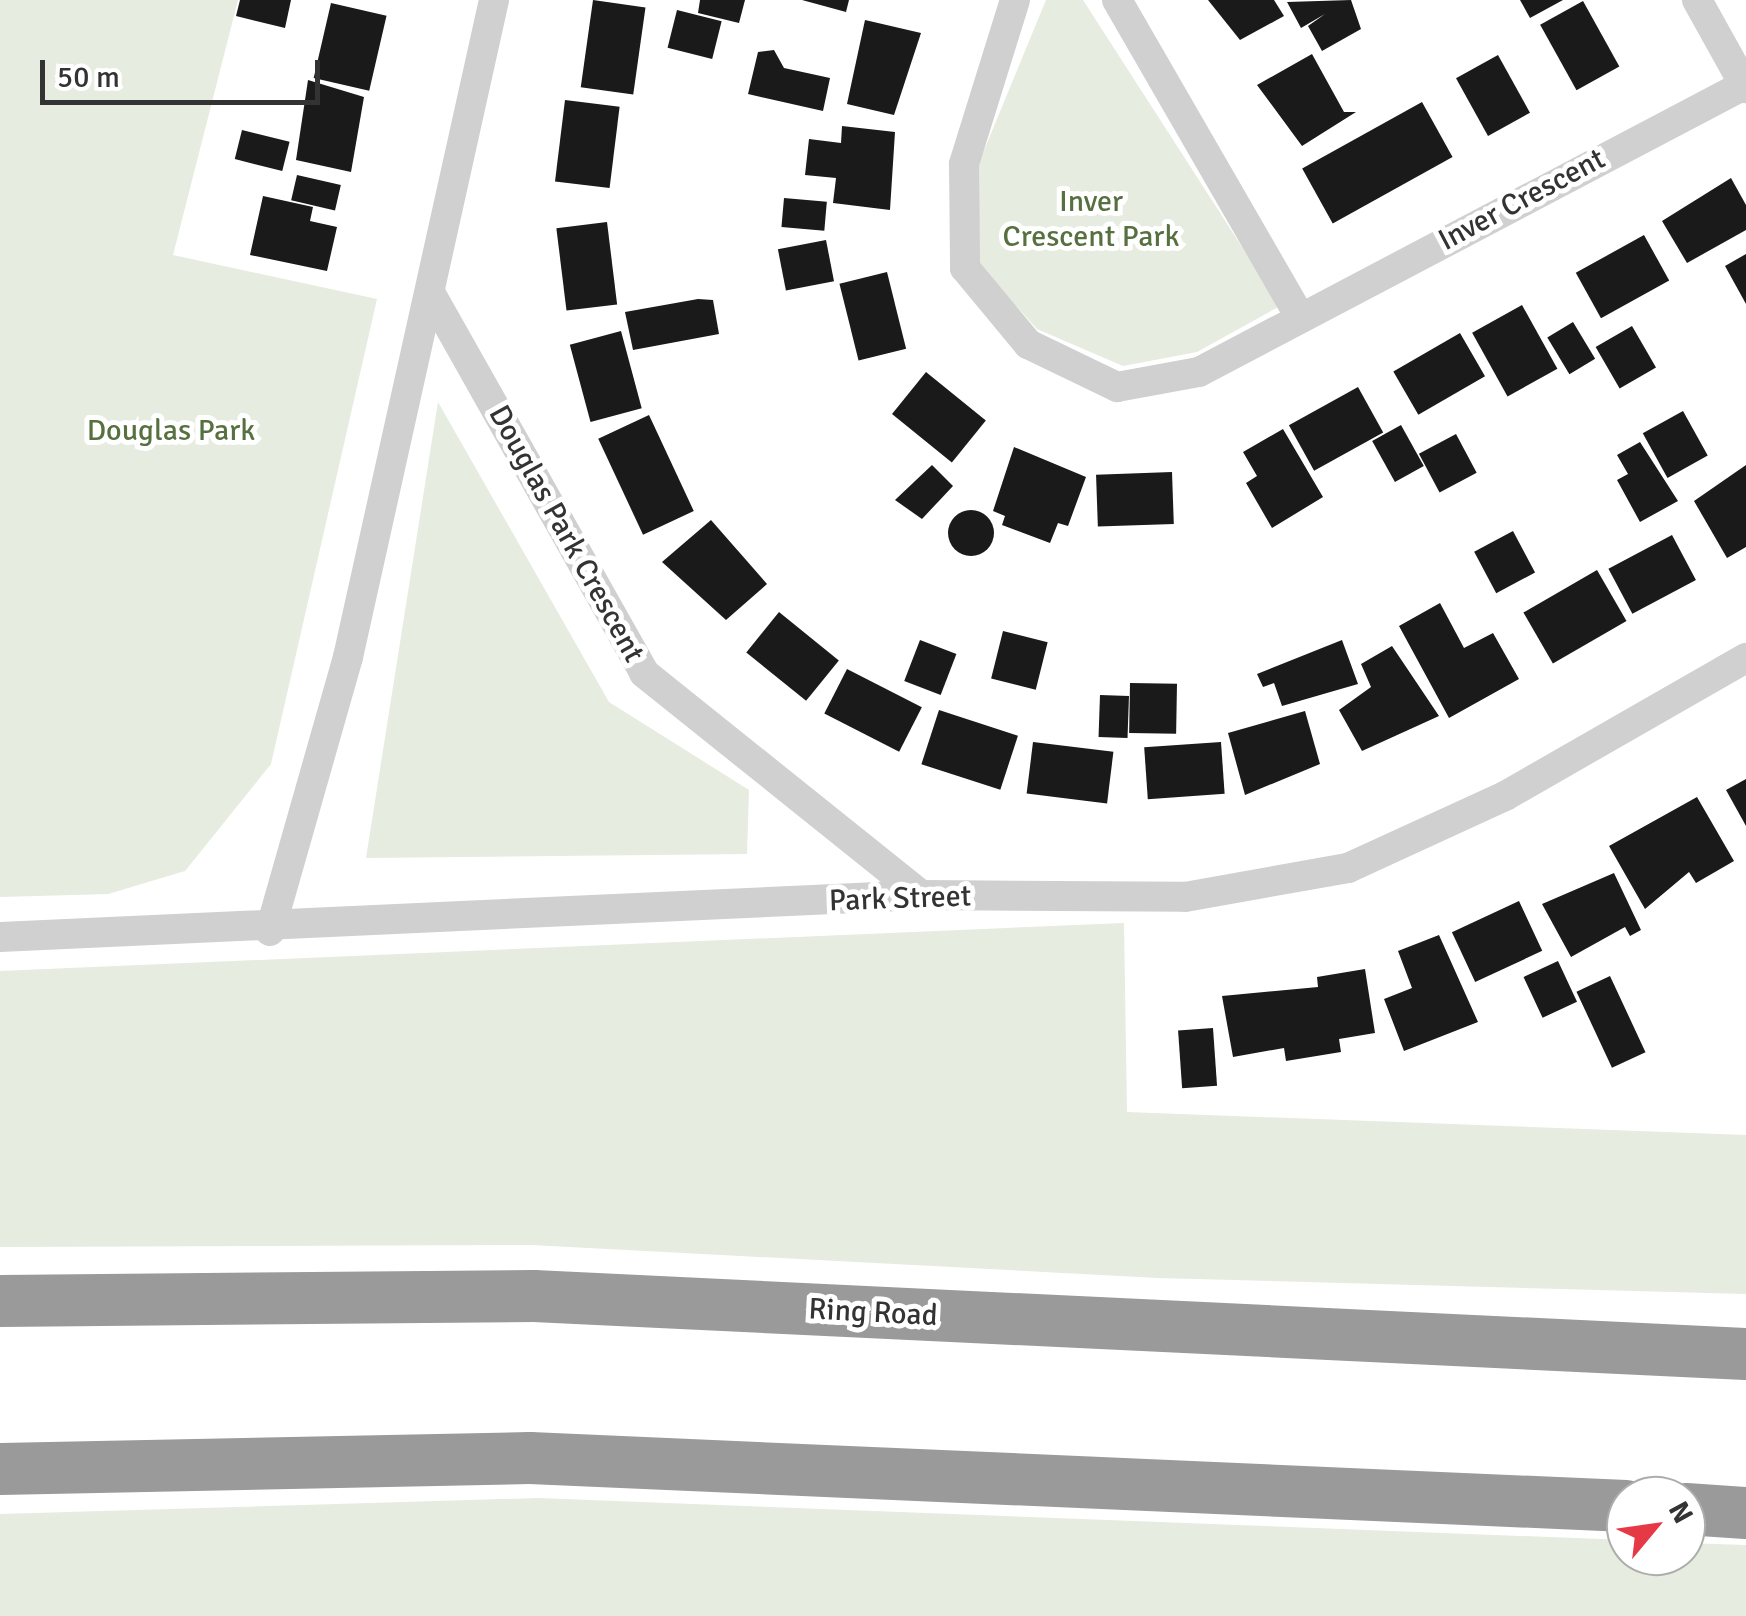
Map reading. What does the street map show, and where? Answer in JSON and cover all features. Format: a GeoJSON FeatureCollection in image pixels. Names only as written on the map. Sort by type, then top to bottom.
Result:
{"type":"FeatureCollection","features":[{"type":"Feature","properties":{"kind":"highway","name":"Ring Road"},"geometry":{"type":"LineString","coordinates":[[0,1302],[534,1296],[1746,1354]]}},
{"type":"Feature","properties":{"kind":"highway"},"geometry":{"type":"LineString","coordinates":[[0,1469],[530,1458],[1606,1505]]}},
{"type":"Feature","properties":{"kind":"highway"},"geometry":{"type":"LineString","coordinates":[[1706,1511],[1746,1512]]}},
{"type":"Feature","properties":{"kind":"street"},"geometry":{"type":"LineString","coordinates":[[270,931],[348,656],[432,296],[494,0]]}},
{"type":"Feature","properties":{"kind":"street","name":"Inver Crescent"},"geometry":{"type":"LineString","coordinates":[[1015,0],[964,164],[965,268],[1028,344],[1117,387],[1200,372],[1745,86]]}},
{"type":"Feature","properties":{"kind":"street"},"geometry":{"type":"LineString","coordinates":[[1117,0],[1300,317]]}},
{"type":"Feature","properties":{"kind":"street"},"geometry":{"type":"LineString","coordinates":[[1697,0],[1745,86]]}},
{"type":"Feature","properties":{"kind":"street","name":"Douglas Park Crescent"},"geometry":{"type":"LineString","coordinates":[[432,296],[644,673],[920,895]]}},
{"type":"Feature","properties":{"kind":"street","name":"Park Street"},"geometry":{"type":"LineString","coordinates":[[0,938],[270,931],[920,895],[1185,897],[1348,868],[1505,796],[1746,658]]}},
{"type":"Feature","properties":{"kind":"green space","name":"Douglas Park"},"geometry":{"type":"Polygon","coordinates":[[[0,0],[238,0],[173,255],[377,299],[271,764],[185,871],[108,894],[0,897],[0,0]]]}},
{"type":"Feature","properties":{"kind":"green space","name":"Inver Crescent Park"},"geometry":{"type":"Polygon","coordinates":[[[1046,0],[1083,0],[1280,306],[1197,352],[1123,366],[1037,329],[978,264],[978,165],[1046,0]]]}},
{"type":"Feature","properties":{"kind":"green space"},"geometry":{"type":"Polygon","coordinates":[[[438,402],[609,702],[749,790],[747,854],[366,858],[438,402]]]}},
{"type":"Feature","properties":{"kind":"green space"},"geometry":{"type":"Polygon","coordinates":[[[1124,923],[1127,1112],[1746,1135],[1746,1294],[1158,1278],[532,1245],[0,1247],[0,971],[1124,923]]]}},
{"type":"Feature","properties":{"kind":"green space"},"geometry":{"type":"Polygon","coordinates":[[[538,1498],[1606,1539],[1606,1576],[1706,1576],[1706,1544],[1746,1545],[1746,1616],[0,1616],[0,1514],[538,1498]]]}},
{"type":"Feature","properties":{"kind":"building"},"geometry":{"type":"Polygon","coordinates":[[[240,0],[291,0],[285,28],[236,16],[240,0]]]}},
{"type":"Feature","properties":{"kind":"building"},"geometry":{"type":"Polygon","coordinates":[[[593,0],[645,7],[633,95],[581,87],[593,0]]]}},
{"type":"Feature","properties":{"kind":"building"},"geometry":{"type":"Polygon","coordinates":[[[700,0],[745,0],[739,23],[698,13],[700,0]]]}},
{"type":"Feature","properties":{"kind":"building"},"geometry":{"type":"Polygon","coordinates":[[[802,0],[849,0],[846,12],[802,0]]]}},
{"type":"Feature","properties":{"kind":"building"},"geometry":{"type":"Polygon","coordinates":[[[1208,0],[1274,0],[1284,16],[1240,40],[1208,0]]]}},
{"type":"Feature","properties":{"kind":"building"},"geometry":{"type":"Polygon","coordinates":[[[1351,0],[1361,29],[1322,51],[1308,26],[1325,14],[1301,28],[1287,2],[1351,0]]]}},
{"type":"Feature","properties":{"kind":"building"},"geometry":{"type":"Polygon","coordinates":[[[1520,0],[1563,0],[1530,18],[1520,0]]]}},
{"type":"Feature","properties":{"kind":"building"},"geometry":{"type":"Polygon","coordinates":[[[1583,1],[1619,67],[1577,90],[1540,25],[1583,1]]]}},
{"type":"Feature","properties":{"kind":"building"},"geometry":{"type":"Polygon","coordinates":[[[331,3],[387,16],[369,91],[314,78],[331,3]]]}},
{"type":"Feature","properties":{"kind":"building"},"geometry":{"type":"Polygon","coordinates":[[[677,10],[722,21],[712,59],[668,48],[677,10]]]}},
{"type":"Feature","properties":{"kind":"building"},"geometry":{"type":"Polygon","coordinates":[[[865,20],[921,33],[894,115],[847,104],[865,20]]]}},
{"type":"Feature","properties":{"kind":"building"},"geometry":{"type":"Polygon","coordinates":[[[774,50],[784,68],[830,78],[823,111],[748,94],[758,52],[774,50]]]}},
{"type":"Feature","properties":{"kind":"building"},"geometry":{"type":"Polygon","coordinates":[[[1312,54],[1344,112],[1356,112],[1302,146],[1257,85],[1312,54]]]}},
{"type":"Feature","properties":{"kind":"building"},"geometry":{"type":"Polygon","coordinates":[[[1498,55],[1530,113],[1488,136],[1456,78],[1498,55]]]}},
{"type":"Feature","properties":{"kind":"building"},"geometry":{"type":"Polygon","coordinates":[[[308,80],[364,97],[351,172],[296,160],[308,80]]]}},
{"type":"Feature","properties":{"kind":"building"},"geometry":{"type":"Polygon","coordinates":[[[565,100],[620,107],[610,188],[555,181],[565,100]]]}},
{"type":"Feature","properties":{"kind":"building"},"geometry":{"type":"Polygon","coordinates":[[[1422,102],[1453,157],[1333,224],[1302,168],[1422,102]]]}},
{"type":"Feature","properties":{"kind":"building"},"geometry":{"type":"Polygon","coordinates":[[[842,126],[895,132],[890,210],[833,203],[836,178],[805,175],[809,139],[841,143],[842,126]]]}},
{"type":"Feature","properties":{"kind":"building"},"geometry":{"type":"Polygon","coordinates":[[[242,130],[290,142],[282,171],[235,159],[242,130]]]}},
{"type":"Feature","properties":{"kind":"building"},"geometry":{"type":"Polygon","coordinates":[[[297,175],[341,185],[335,210],[291,200],[297,175]]]}},
{"type":"Feature","properties":{"kind":"building"},"geometry":{"type":"Polygon","coordinates":[[[1731,178],[1746,205],[1746,230],[1687,263],[1662,221],[1731,178]]]}},
{"type":"Feature","properties":{"kind":"building"},"geometry":{"type":"Polygon","coordinates":[[[263,196],[313,207],[310,221],[337,227],[327,271],[250,255],[263,196]]]}},
{"type":"Feature","properties":{"kind":"building"},"geometry":{"type":"Polygon","coordinates":[[[784,198],[827,202],[824,231],[781,227],[784,198]]]}},
{"type":"Feature","properties":{"kind":"building"},"geometry":{"type":"Polygon","coordinates":[[[607,222],[617,304],[566,311],[556,228],[607,222]]]}},
{"type":"Feature","properties":{"kind":"building"},"geometry":{"type":"Polygon","coordinates":[[[1644,235],[1669,280],[1601,318],[1576,273],[1644,235]]]}},
{"type":"Feature","properties":{"kind":"building"},"geometry":{"type":"Polygon","coordinates":[[[826,240],[834,281],[786,291],[778,249],[826,240]]]}},
{"type":"Feature","properties":{"kind":"building"},"geometry":{"type":"Polygon","coordinates":[[[1746,254],[1746,304],[1725,266],[1746,254]]]}},
{"type":"Feature","properties":{"kind":"building"},"geometry":{"type":"Polygon","coordinates":[[[887,272],[906,349],[859,361],[839,284],[887,272]]]}},
{"type":"Feature","properties":{"kind":"building"},"geometry":{"type":"Polygon","coordinates":[[[698,299],[713,300],[719,334],[633,350],[625,312],[698,299]]]}},
{"type":"Feature","properties":{"kind":"building"},"geometry":{"type":"Polygon","coordinates":[[[1522,305],[1557,369],[1508,396],[1472,333],[1522,305]]]}},
{"type":"Feature","properties":{"kind":"building"},"geometry":{"type":"Polygon","coordinates":[[[1573,322],[1595,359],[1569,374],[1547,337],[1573,322]]]}},
{"type":"Feature","properties":{"kind":"building"},"geometry":{"type":"Polygon","coordinates":[[[1632,326],[1656,368],[1620,389],[1596,347],[1632,326]]]}},
{"type":"Feature","properties":{"kind":"building"},"geometry":{"type":"Polygon","coordinates":[[[621,331],[642,408],[591,422],[570,345],[621,331]]]}},
{"type":"Feature","properties":{"kind":"building"},"geometry":{"type":"Polygon","coordinates":[[[1460,333],[1485,376],[1418,415],[1393,372],[1460,333]]]}},
{"type":"Feature","properties":{"kind":"building"},"geometry":{"type":"Polygon","coordinates":[[[926,372],[986,420],[952,462],[892,414],[926,372]]]}},
{"type":"Feature","properties":{"kind":"building"},"geometry":{"type":"Polygon","coordinates":[[[1358,387],[1383,432],[1314,471],[1289,425],[1358,387]]]}},
{"type":"Feature","properties":{"kind":"building"},"geometry":{"type":"Polygon","coordinates":[[[1683,411],[1708,456],[1667,478],[1643,433],[1683,411]]]}},
{"type":"Feature","properties":{"kind":"building"},"geometry":{"type":"Polygon","coordinates":[[[649,415],[694,511],[643,535],[598,439],[649,415]]]}},
{"type":"Feature","properties":{"kind":"building"},"geometry":{"type":"Polygon","coordinates":[[[1401,425],[1424,466],[1395,482],[1372,441],[1401,425]]]}},
{"type":"Feature","properties":{"kind":"building"},"geometry":{"type":"Polygon","coordinates":[[[1283,429],[1323,497],[1272,528],[1246,483],[1257,476],[1243,452],[1283,429]]]}},
{"type":"Feature","properties":{"kind":"building"},"geometry":{"type":"Polygon","coordinates":[[[1456,434],[1477,473],[1440,493],[1419,454],[1456,434]]]}},
{"type":"Feature","properties":{"kind":"building"},"geometry":{"type":"Polygon","coordinates":[[[1640,442],[1678,501],[1640,522],[1617,480],[1628,474],[1617,455],[1640,442]]]}},
{"type":"Feature","properties":{"kind":"building"},"geometry":{"type":"Polygon","coordinates":[[[1014,447],[1086,477],[1068,526],[1058,523],[1050,543],[1002,525],[1005,516],[993,511],[1014,447]]]}},
{"type":"Feature","properties":{"kind":"building"},"geometry":{"type":"Polygon","coordinates":[[[932,465],[953,486],[922,519],[895,500],[932,465]]]}},
{"type":"Feature","properties":{"kind":"building"},"geometry":{"type":"Polygon","coordinates":[[[1746,465],[1746,547],[1727,558],[1694,501],[1746,465]]]}},
{"type":"Feature","properties":{"kind":"building"},"geometry":{"type":"Polygon","coordinates":[[[1172,472],[1174,524],[1098,527],[1096,475],[1172,472]]]}},
{"type":"Feature","properties":{"kind":"building"},"geometry":{"type":"Polygon","coordinates":[[[971,510],[987,517],[994,533],[987,549],[971,556],[955,549],[948,533],[955,517],[971,510]]]}},
{"type":"Feature","properties":{"kind":"building"},"geometry":{"type":"Polygon","coordinates":[[[711,520],[767,584],[726,620],[662,562],[711,520]]]}},
{"type":"Feature","properties":{"kind":"building"},"geometry":{"type":"Polygon","coordinates":[[[1513,531],[1535,572],[1496,593],[1474,552],[1513,531]]]}},
{"type":"Feature","properties":{"kind":"building"},"geometry":{"type":"Polygon","coordinates":[[[1672,535],[1696,580],[1632,614],[1608,569],[1672,535]]]}},
{"type":"Feature","properties":{"kind":"building"},"geometry":{"type":"Polygon","coordinates":[[[1597,570],[1626,621],[1553,664],[1523,612],[1597,570]]]}},
{"type":"Feature","properties":{"kind":"building"},"geometry":{"type":"Polygon","coordinates":[[[1440,603],[1464,648],[1493,633],[1519,679],[1449,718],[1399,626],[1440,603]]]}},
{"type":"Feature","properties":{"kind":"building"},"geometry":{"type":"Polygon","coordinates":[[[779,612],[839,660],[806,701],[746,652],[779,612]]]}},
{"type":"Feature","properties":{"kind":"building"},"geometry":{"type":"Polygon","coordinates":[[[1003,631],[1048,642],[1036,690],[991,679],[1003,631]]]}},
{"type":"Feature","properties":{"kind":"building"},"geometry":{"type":"Polygon","coordinates":[[[920,640],[956,654],[941,695],[904,681],[920,640]]]}},
{"type":"Feature","properties":{"kind":"building"},"geometry":{"type":"Polygon","coordinates":[[[1342,640],[1358,684],[1282,706],[1274,683],[1263,687],[1257,674],[1342,640]]]}},
{"type":"Feature","properties":{"kind":"building"},"geometry":{"type":"Polygon","coordinates":[[[1392,646],[1439,716],[1362,751],[1339,710],[1371,687],[1361,664],[1392,646]]]}},
{"type":"Feature","properties":{"kind":"building"},"geometry":{"type":"Polygon","coordinates":[[[847,669],[922,707],[899,752],[824,714],[847,669]]]}},
{"type":"Feature","properties":{"kind":"building"},"geometry":{"type":"Polygon","coordinates":[[[1130,683],[1177,684],[1176,734],[1129,733],[1130,683]]]}},
{"type":"Feature","properties":{"kind":"building"},"geometry":{"type":"Polygon","coordinates":[[[1100,695],[1129,696],[1128,738],[1099,737],[1100,695]]]}},
{"type":"Feature","properties":{"kind":"building"},"geometry":{"type":"Polygon","coordinates":[[[939,710],[1018,736],[1000,790],[921,764],[939,710]]]}},
{"type":"Feature","properties":{"kind":"building"},"geometry":{"type":"Polygon","coordinates":[[[1305,711],[1320,764],[1245,795],[1228,733],[1305,711]]]}},
{"type":"Feature","properties":{"kind":"building"},"geometry":{"type":"Polygon","coordinates":[[[1033,742],[1113,752],[1107,803],[1027,794],[1033,742]]]}},
{"type":"Feature","properties":{"kind":"building"},"geometry":{"type":"Polygon","coordinates":[[[1221,742],[1225,794],[1148,799],[1144,747],[1221,742]]]}},
{"type":"Feature","properties":{"kind":"building"},"geometry":{"type":"Polygon","coordinates":[[[1746,779],[1746,826],[1726,790],[1746,779]]]}},
{"type":"Feature","properties":{"kind":"building"},"geometry":{"type":"Polygon","coordinates":[[[1697,797],[1734,861],[1696,883],[1689,872],[1645,909],[1609,846],[1697,797]]]}},
{"type":"Feature","properties":{"kind":"building"},"geometry":{"type":"Polygon","coordinates":[[[1614,873],[1641,930],[1630,936],[1625,927],[1571,957],[1542,904],[1614,873]]]}},
{"type":"Feature","properties":{"kind":"building"},"geometry":{"type":"Polygon","coordinates":[[[1519,901],[1542,951],[1475,982],[1452,932],[1519,901]]]}},
{"type":"Feature","properties":{"kind":"building"},"geometry":{"type":"Polygon","coordinates":[[[1439,935],[1478,1022],[1404,1051],[1384,999],[1412,988],[1398,951],[1439,935]]]}},
{"type":"Feature","properties":{"kind":"building"},"geometry":{"type":"Polygon","coordinates":[[[1558,961],[1577,1002],[1543,1018],[1524,977],[1558,961]]]}},
{"type":"Feature","properties":{"kind":"building"},"geometry":{"type":"Polygon","coordinates":[[[1365,969],[1375,1033],[1339,1039],[1341,1052],[1286,1061],[1284,1048],[1233,1057],[1222,996],[1318,987],[1317,977],[1365,969]]]}},
{"type":"Feature","properties":{"kind":"building"},"geometry":{"type":"Polygon","coordinates":[[[1610,976],[1645,1052],[1612,1068],[1576,992],[1610,976]]]}},
{"type":"Feature","properties":{"kind":"building"},"geometry":{"type":"Polygon","coordinates":[[[1213,1028],[1217,1086],[1182,1088],[1178,1030],[1213,1028]]]}}]}
